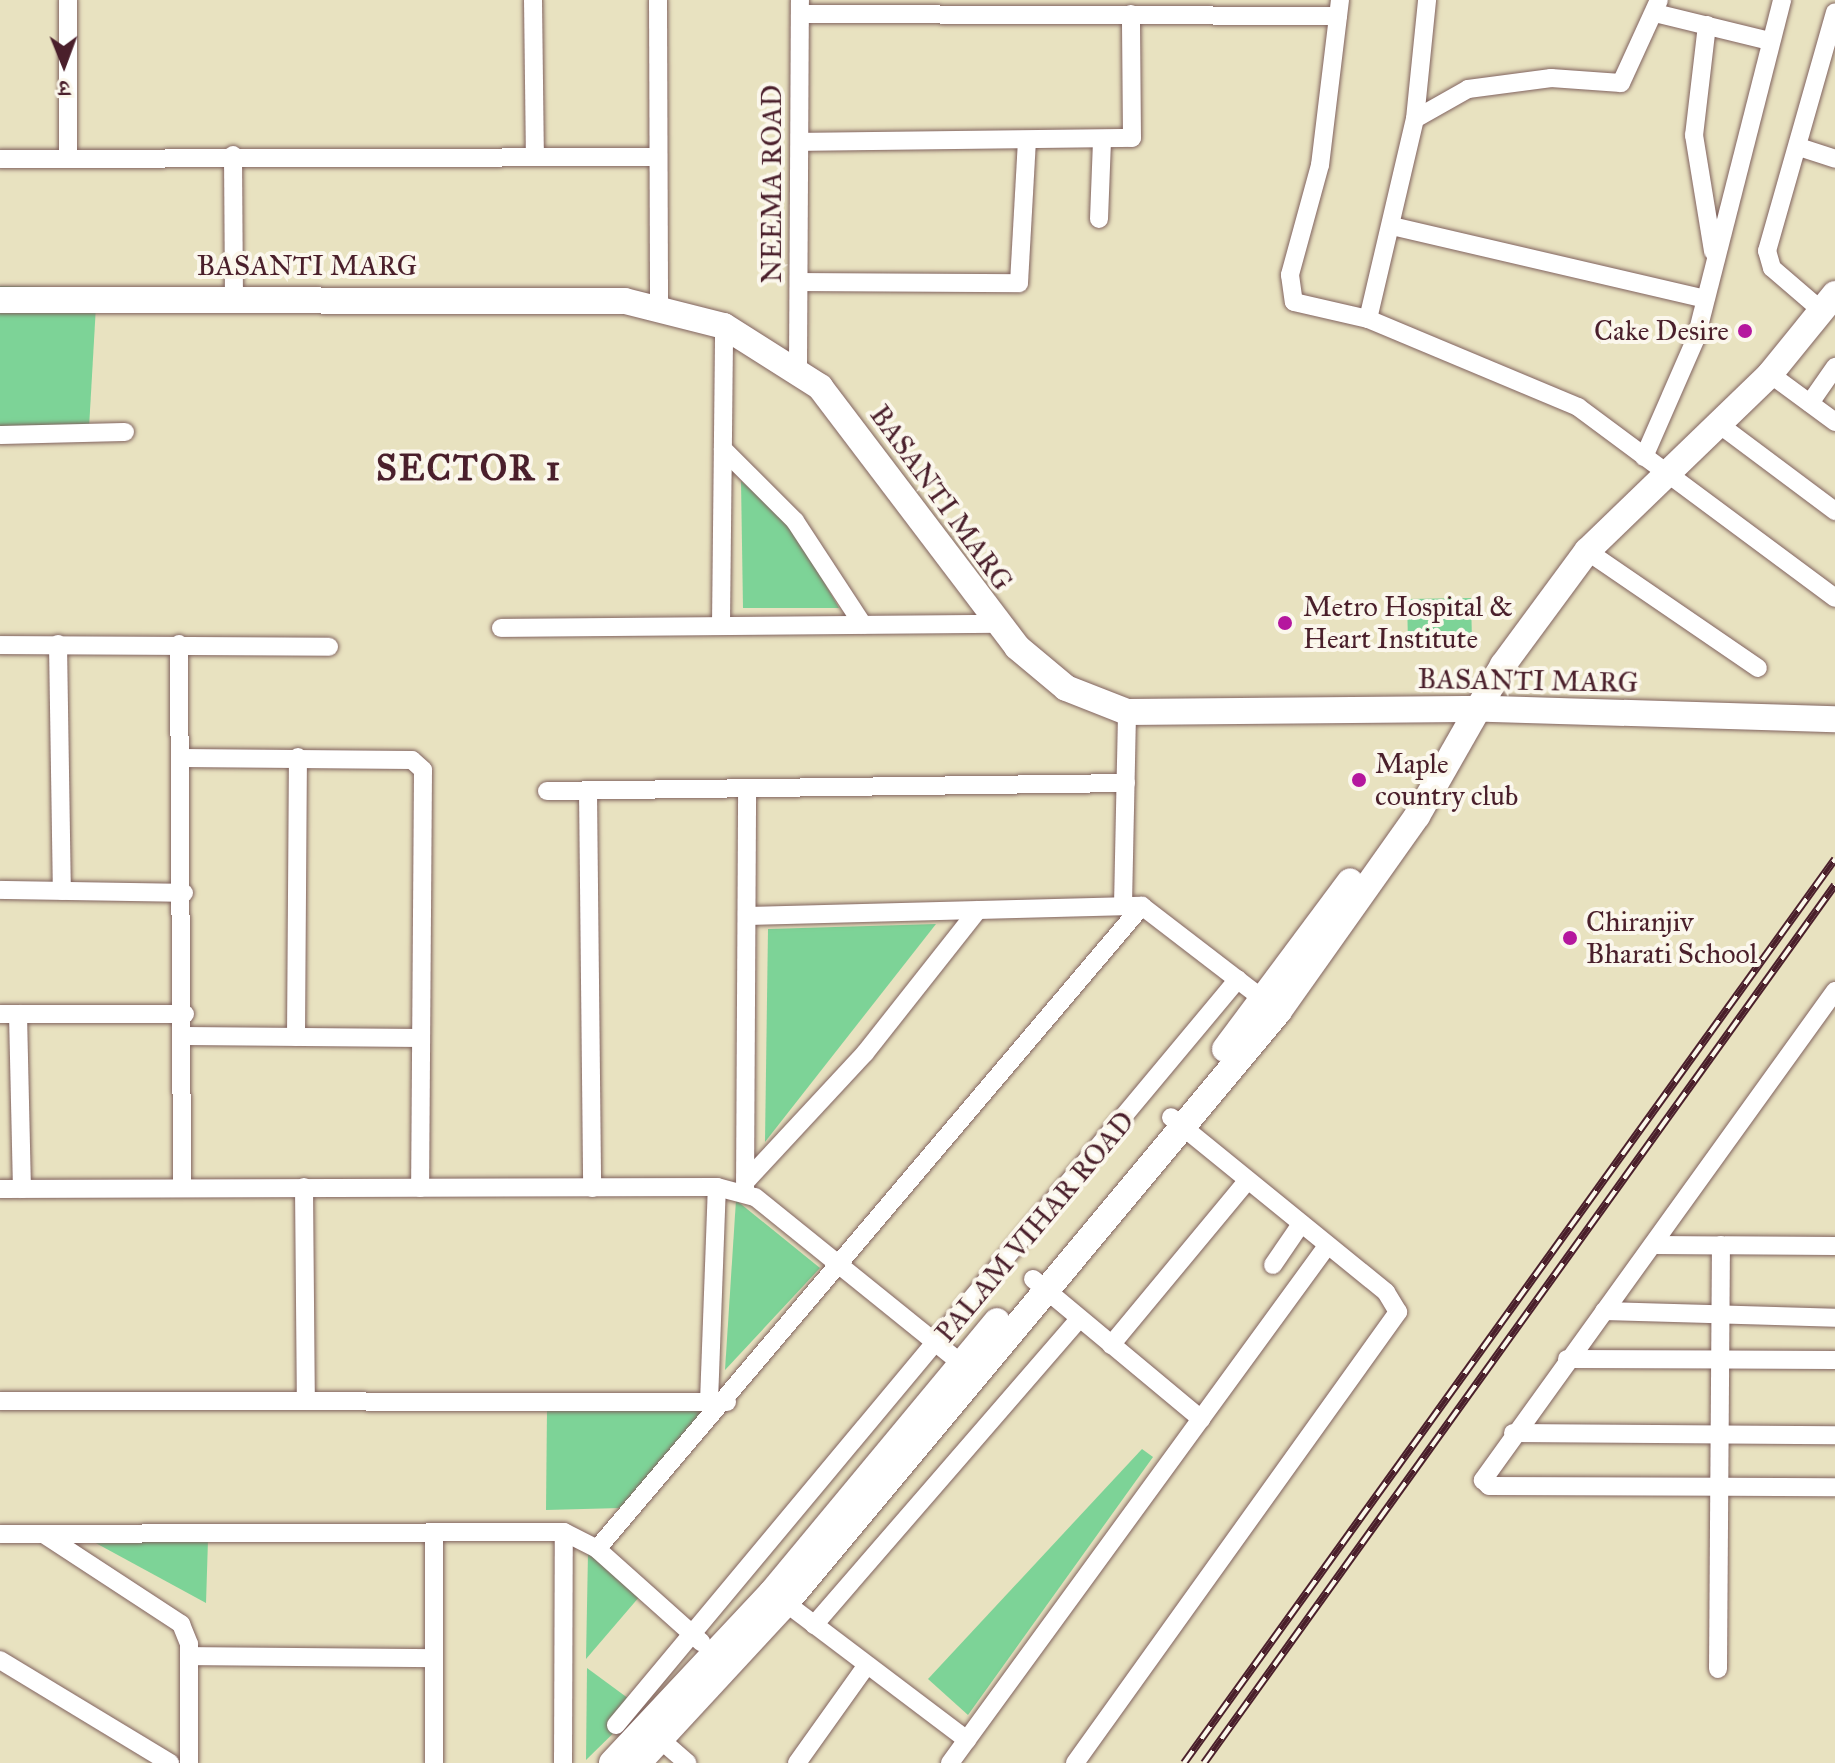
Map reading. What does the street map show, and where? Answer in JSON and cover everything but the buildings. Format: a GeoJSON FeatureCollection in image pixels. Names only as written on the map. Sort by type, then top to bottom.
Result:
{"type":"FeatureCollection","features":[{"type":"Feature","properties":{"kind":"street"},"geometry":{"type":"LineString","coordinates":[[68,0],[68,157]]}},
{"type":"Feature","properties":{"kind":"street"},"geometry":{"type":"LineString","coordinates":[[533,0],[535,155]]}},
{"type":"Feature","properties":{"kind":"street"},"geometry":{"type":"LineString","coordinates":[[658,0],[659,305]]}},
{"type":"Feature","properties":{"kind":"street"},"geometry":{"type":"LineString","coordinates":[[1368,319],[1415,119],[1427,0]]}},
{"type":"Feature","properties":{"kind":"street"},"geometry":{"type":"LineString","coordinates":[[1644,457],[1688,360],[1705,299],[1713,253],[1782,0]]}},
{"type":"Feature","properties":{"kind":"street"},"geometry":{"type":"LineString","coordinates":[[1415,119],[1468,89],[1551,78],[1621,83],[1657,6],[1707,25],[1770,41]]}},
{"type":"Feature","properties":{"kind":"street"},"geometry":{"type":"LineString","coordinates":[[800,7],[1339,8],[1320,165],[1289,295],[1299,306],[1368,319],[1545,388],[1835,598]]}},
{"type":"Feature","properties":{"kind":"street","name":"NEEMA ROAD"},"geometry":{"type":"LineString","coordinates":[[798,367],[801,282],[800,7]]}},
{"type":"Feature","properties":{"kind":"street"},"geometry":{"type":"LineString","coordinates":[[800,142],[1127,140],[1136,131],[1142,9]]}},
{"type":"Feature","properties":{"kind":"street"},"geometry":{"type":"LineString","coordinates":[[1829,302],[1768,260],[1835,12]]}},
{"type":"Feature","properties":{"kind":"street"},"geometry":{"type":"LineString","coordinates":[[1707,25],[1694,147],[1713,253]]}},
{"type":"Feature","properties":{"kind":"street"},"geometry":{"type":"LineString","coordinates":[[1817,87],[1835,94]]}},
{"type":"Feature","properties":{"kind":"street"},"geometry":{"type":"LineString","coordinates":[[801,282],[1019,283],[1027,141]]}},
{"type":"Feature","properties":{"kind":"street"},"geometry":{"type":"LineString","coordinates":[[1099,219],[1102,141]]}},
{"type":"Feature","properties":{"kind":"street"},"geometry":{"type":"LineString","coordinates":[[1799,147],[1835,159]]}},
{"type":"Feature","properties":{"kind":"street"},"geometry":{"type":"LineString","coordinates":[[233,155],[234,297]]}},
{"type":"Feature","properties":{"kind":"street"},"geometry":{"type":"LineString","coordinates":[[0,159],[233,155],[658,157]]}},
{"type":"Feature","properties":{"kind":"street"},"geometry":{"type":"LineString","coordinates":[[1392,226],[1705,299]]}},
{"type":"Feature","properties":{"kind":"street","name":"BASANTI MARG"},"geometry":{"type":"LineString","coordinates":[[0,300],[234,297],[659,305],[724,326],[798,367],[993,624],[1066,688],[1127,712],[1478,710],[1831,714]]}},
{"type":"Feature","properties":{"kind":"street","name":"PALAM VIHAR ROAD"},"geometry":{"type":"LineString","coordinates":[[638,1763],[661,1740],[1359,900],[1478,710],[1587,551],[1770,374],[1829,302]]}},
{"type":"Feature","properties":{"kind":"street"},"geometry":{"type":"LineString","coordinates":[[721,626],[724,326]]}},
{"type":"Feature","properties":{"kind":"street"},"geometry":{"type":"LineString","coordinates":[[1810,403],[1835,367]]}},
{"type":"Feature","properties":{"kind":"street"},"geometry":{"type":"LineString","coordinates":[[1770,374],[1835,422]]}},
{"type":"Feature","properties":{"kind":"street"},"geometry":{"type":"LineString","coordinates":[[1720,425],[1835,511]]}},
{"type":"Feature","properties":{"kind":"street"},"geometry":{"type":"LineString","coordinates":[[0,435],[125,432]]}},
{"type":"Feature","properties":{"kind":"street"},"geometry":{"type":"LineString","coordinates":[[723,449],[795,521],[863,625]]}},
{"type":"Feature","properties":{"kind":"street"},"geometry":{"type":"LineString","coordinates":[[1587,551],[1758,668]]}},
{"type":"Feature","properties":{"kind":"street"},"geometry":{"type":"LineString","coordinates":[[501,628],[993,624]]}},
{"type":"Feature","properties":{"kind":"street"},"geometry":{"type":"LineString","coordinates":[[58,644],[62,891]]}},
{"type":"Feature","properties":{"kind":"street"},"geometry":{"type":"LineString","coordinates":[[179,644],[185,1014],[182,1188]]}},
{"type":"Feature","properties":{"kind":"street"},"geometry":{"type":"LineString","coordinates":[[0,645],[329,647]]}},
{"type":"Feature","properties":{"kind":"street","name":"PALAM VIHAR ROAD"},"geometry":{"type":"LineString","coordinates":[[1177,1122],[1458,723],[1478,710]]}},
{"type":"Feature","properties":{"kind":"street"},"geometry":{"type":"LineString","coordinates":[[1123,905],[1127,712]]}},
{"type":"Feature","properties":{"kind":"street"},"geometry":{"type":"LineString","coordinates":[[296,1037],[298,757]]}},
{"type":"Feature","properties":{"kind":"street"},"geometry":{"type":"LineString","coordinates":[[181,758],[412,760],[423,770],[420,1188]]}},
{"type":"Feature","properties":{"kind":"street"},"geometry":{"type":"LineString","coordinates":[[547,791],[1126,783]]}},
{"type":"Feature","properties":{"kind":"street"},"geometry":{"type":"LineString","coordinates":[[588,790],[592,1188]]}},
{"type":"Feature","properties":{"kind":"street"},"geometry":{"type":"LineString","coordinates":[[747,790],[747,1185]]}},
{"type":"Feature","properties":{"kind":"street"},"geometry":{"type":"LineString","coordinates":[[0,890],[184,893]]}},
{"type":"Feature","properties":{"kind":"street"},"geometry":{"type":"LineString","coordinates":[[747,916],[1142,906],[1264,1000]]}},
{"type":"Feature","properties":{"kind":"street"},"geometry":{"type":"LineString","coordinates":[[597,1549],[718,1402],[844,1265],[1142,906]]}},
{"type":"Feature","properties":{"kind":"street"},"geometry":{"type":"LineString","coordinates":[[747,1185],[865,1053],[978,910]]}},
{"type":"Feature","properties":{"kind":"street"},"geometry":{"type":"LineString","coordinates":[[616,1725],[695,1635],[1238,979]]}},
{"type":"Feature","properties":{"kind":"street"},"geometry":{"type":"LineString","coordinates":[[1835,991],[1654,1245],[1513,1433],[1485,1485],[1835,1487]]}},
{"type":"Feature","properties":{"kind":"street"},"geometry":{"type":"LineString","coordinates":[[22,1189],[9,1014],[185,1014]]}},
{"type":"Feature","properties":{"kind":"street"},"geometry":{"type":"LineString","coordinates":[[185,1036],[421,1038]]}},
{"type":"Feature","properties":{"kind":"street"},"geometry":{"type":"LineString","coordinates":[[1075,1763],[1396,1319],[1392,1298],[1177,1122]]}},
{"type":"Feature","properties":{"kind":"street"},"geometry":{"type":"LineString","coordinates":[[1111,1345],[1247,1181]]}},
{"type":"Feature","properties":{"kind":"street"},"geometry":{"type":"LineString","coordinates":[[0,1189],[747,1185],[961,1363]]}},
{"type":"Feature","properties":{"kind":"street"},"geometry":{"type":"LineString","coordinates":[[304,1187],[306,1401]]}},
{"type":"Feature","properties":{"kind":"street"},"geometry":{"type":"LineString","coordinates":[[717,1187],[718,1402]]}},
{"type":"Feature","properties":{"kind":"street"},"geometry":{"type":"LineString","coordinates":[[1273,1265],[1301,1224]]}},
{"type":"Feature","properties":{"kind":"street"},"geometry":{"type":"LineString","coordinates":[[1654,1245],[1835,1246]]}},
{"type":"Feature","properties":{"kind":"street"},"geometry":{"type":"LineString","coordinates":[[1718,1669],[1721,1245]]}},
{"type":"Feature","properties":{"kind":"street"},"geometry":{"type":"LineString","coordinates":[[950,1763],[1327,1246]]}},
{"type":"Feature","properties":{"kind":"street"},"geometry":{"type":"LineString","coordinates":[[1039,1284],[1201,1419]]}},
{"type":"Feature","properties":{"kind":"street","name":"PALAM VIHAR ROAD"},"geometry":{"type":"LineString","coordinates":[[779,1598],[961,1363],[1039,1284]]}},
{"type":"Feature","properties":{"kind":"street"},"geometry":{"type":"LineString","coordinates":[[1604,1311],[1835,1318]]}},
{"type":"Feature","properties":{"kind":"street"},"geometry":{"type":"LineString","coordinates":[[814,1625],[1079,1319]]}},
{"type":"Feature","properties":{"kind":"street"},"geometry":{"type":"LineString","coordinates":[[1567,1359],[1720,1362],[1835,1360]]}},
{"type":"Feature","properties":{"kind":"street"},"geometry":{"type":"LineString","coordinates":[[0,1401],[718,1402]]}},
{"type":"Feature","properties":{"kind":"street"},"geometry":{"type":"LineString","coordinates":[[1513,1433],[1835,1435]]}},
{"type":"Feature","properties":{"kind":"street"},"geometry":{"type":"LineString","coordinates":[[434,1532],[434,1763]]}},
{"type":"Feature","properties":{"kind":"street"},"geometry":{"type":"LineString","coordinates":[[3,1539],[43,1533],[564,1532],[597,1549],[695,1635],[722,1663]]}},
{"type":"Feature","properties":{"kind":"street"},"geometry":{"type":"LineString","coordinates":[[563,1763],[564,1532]]}},
{"type":"Feature","properties":{"kind":"street"},"geometry":{"type":"LineString","coordinates":[[43,1533],[174,1616],[189,1656],[189,1763]]}},
{"type":"Feature","properties":{"kind":"street"},"geometry":{"type":"LineString","coordinates":[[779,1598],[967,1740]]}},
{"type":"Feature","properties":{"kind":"street"},"geometry":{"type":"LineString","coordinates":[[189,1656],[433,1658]]}},
{"type":"Feature","properties":{"kind":"street"},"geometry":{"type":"LineString","coordinates":[[0,1660],[170,1763]]}},
{"type":"Feature","properties":{"kind":"street","name":"PALAM VIHAR ROAD"},"geometry":{"type":"LineString","coordinates":[[612,1763],[722,1663]]}},
{"type":"Feature","properties":{"kind":"street"},"geometry":{"type":"LineString","coordinates":[[797,1763],[867,1665]]}},
{"type":"Feature","properties":{"kind":"street"},"geometry":{"type":"LineString","coordinates":[[661,1740],[687,1763]]}},
{"type":"Feature","properties":{"kind":"green space"},"geometry":{"type":"Polygon","coordinates":[[[0,286],[97,288],[89,428],[0,431],[0,286]]]}},
{"type":"Feature","properties":{"kind":"green space"},"geometry":{"type":"Polygon","coordinates":[[[741,481],[789,522],[839,608],[743,608],[741,481]]]}},
{"type":"Feature","properties":{"kind":"green space"},"geometry":{"type":"Polygon","coordinates":[[[1471,598],[1472,642],[1408,643],[1407,599],[1471,598]]]}},
{"type":"Feature","properties":{"kind":"green space"},"geometry":{"type":"Polygon","coordinates":[[[936,924],[765,1142],[768,929],[936,924]]]}},
{"type":"Feature","properties":{"kind":"green space"},"geometry":{"type":"Polygon","coordinates":[[[736,1200],[820,1268],[725,1370],[736,1200]]]}},
{"type":"Feature","properties":{"kind":"green space"},"geometry":{"type":"Polygon","coordinates":[[[547,1409],[705,1410],[621,1508],[546,1510],[547,1409]]]}},
{"type":"Feature","properties":{"kind":"green space"},"geometry":{"type":"Polygon","coordinates":[[[1142,1449],[1153,1457],[968,1715],[928,1679],[1142,1449]]]}},
{"type":"Feature","properties":{"kind":"green space"},"geometry":{"type":"Polygon","coordinates":[[[208,1539],[206,1603],[92,1541],[208,1539]]]}},
{"type":"Feature","properties":{"kind":"green space"},"geometry":{"type":"Polygon","coordinates":[[[588,1553],[640,1596],[586,1659],[588,1553]]]}},
{"type":"Feature","properties":{"kind":"green space"},"geometry":{"type":"Polygon","coordinates":[[[587,1668],[640,1707],[586,1760],[587,1668]]]}},
{"type":"Feature","properties":{"kind":"railway"},"geometry":{"type":"LineString","coordinates":[[1184,1763],[1835,859]]}},
{"type":"Feature","properties":{"kind":"railway"},"geometry":{"type":"LineString","coordinates":[[1204,1763],[1835,885]]}},
{"type":"Feature","properties":{"kind":"place","name":"Cake Desire"},"geometry":{"type":"Point","coordinates":[1745,331]}},
{"type":"Feature","properties":{"kind":"place","name":"Metro Hospital & Heart Institute"},"geometry":{"type":"Point","coordinates":[1285,623]}},
{"type":"Feature","properties":{"kind":"place","name":"Maple country club"},"geometry":{"type":"Point","coordinates":[1359,780]}},
{"type":"Feature","properties":{"kind":"place","name":"Chiranjiv Bharati School"},"geometry":{"type":"Point","coordinates":[1570,938]}},
{"type":"Feature","properties":{"kind":"district","name":"SECTOR 1"},"geometry":{"type":"Point","coordinates":[469,469]}}]}
